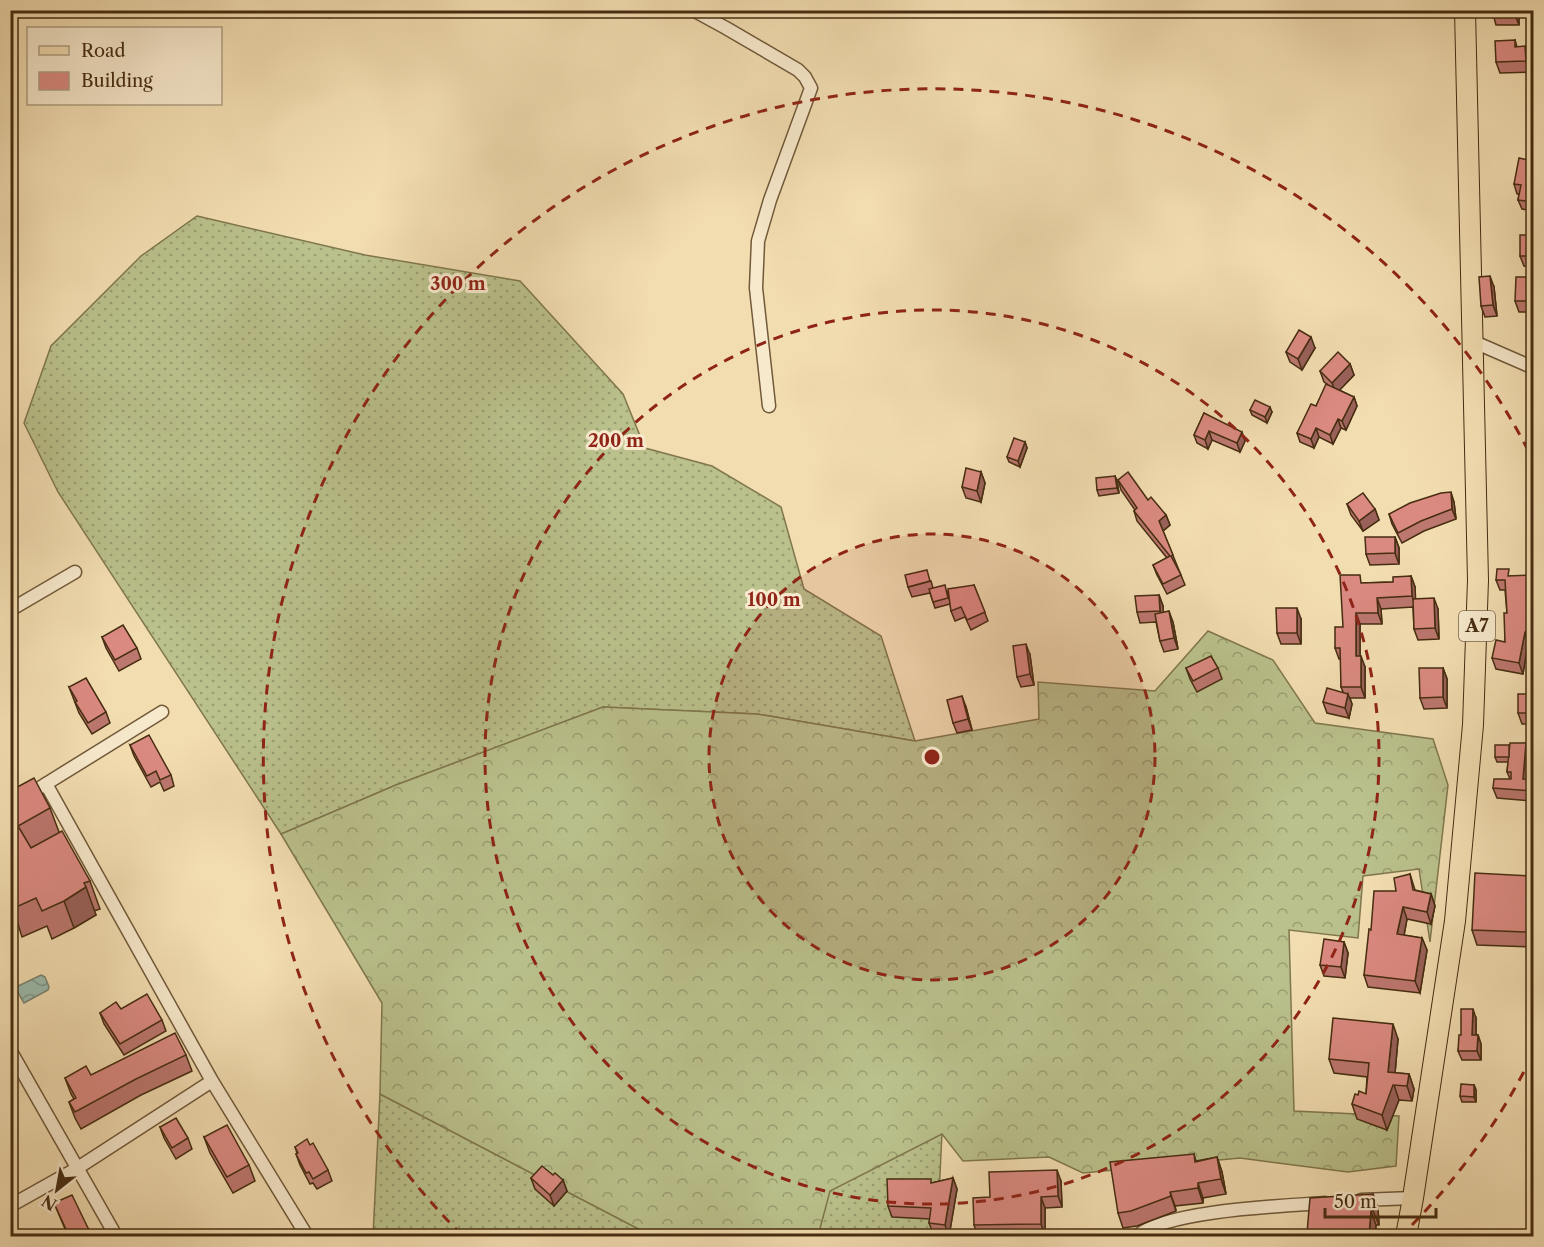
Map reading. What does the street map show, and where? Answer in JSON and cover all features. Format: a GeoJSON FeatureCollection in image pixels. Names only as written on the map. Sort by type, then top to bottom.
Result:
{"type":"FeatureCollection","features":[{"type":"Feature","properties":{"kind":"main road","name":"A7"},"geometry":{"type":"LineString","coordinates":[[1406,1236],[1455,921],[1473,724],[1479,580],[1465,10]]}},
{"type":"Feature","properties":{"kind":"street"},"geometry":{"type":"LineString","coordinates":[[693,10],[798,70],[811,88],[770,200],[758,241],[756,288],[769,406]]}},
{"type":"Feature","properties":{"kind":"street"},"geometry":{"type":"LineString","coordinates":[[1472,341],[1533,368]]}},
{"type":"Feature","properties":{"kind":"street"},"geometry":{"type":"LineString","coordinates":[[10,610],[75,572]]}},
{"type":"Feature","properties":{"kind":"street"},"geometry":{"type":"LineString","coordinates":[[28,795],[162,712]]}},
{"type":"Feature","properties":{"kind":"street"},"geometry":{"type":"LineString","coordinates":[[46,784],[212,1081],[307,1236]]}},
{"type":"Feature","properties":{"kind":"street"},"geometry":{"type":"LineString","coordinates":[[10,1050],[116,1236]]}},
{"type":"Feature","properties":{"kind":"street"},"geometry":{"type":"LineString","coordinates":[[10,1206],[76,1169],[212,1081]]}},
{"type":"Feature","properties":{"kind":"street"},"geometry":{"type":"LineString","coordinates":[[1137,1236],[1171,1220],[1245,1209],[1413,1198]]}},
{"type":"Feature","properties":{"kind":"green space"},"geometry":{"type":"Polygon","coordinates":[[[197,216],[365,255],[520,281],[623,394],[645,448],[712,466],[781,507],[804,589],[881,636],[915,741],[757,714],[603,707],[396,785],[281,834],[58,492],[24,423],[51,346],[141,256],[197,216]]]}},
{"type":"Feature","properties":{"kind":"green space"},"geometry":{"type":"Polygon","coordinates":[[[1208,631],[1273,660],[1315,723],[1433,739],[1448,785],[1430,942],[1419,869],[1363,876],[1358,938],[1289,930],[1294,1111],[1399,1116],[1396,1166],[1348,1172],[1240,1158],[1083,1173],[1049,1157],[963,1161],[942,1134],[830,1191],[818,1236],[650,1235],[380,1094],[382,1003],[281,834],[396,785],[603,707],[757,714],[915,741],[1039,719],[1038,682],[1155,691],[1208,631]]]}},
{"type":"Feature","properties":{"kind":"green space"},"geometry":{"type":"Polygon","coordinates":[[[380,1094],[650,1235],[666,1236],[373,1236],[380,1094]]]}},
{"type":"Feature","properties":{"kind":"green space"},"geometry":{"type":"Polygon","coordinates":[[[942,1133],[937,1236],[818,1236],[829,1191],[869,1150],[942,1133]]]}},
{"type":"Feature","properties":{"kind":"water"},"geometry":{"type":"Polygon","coordinates":[[[41,975],[45,977],[48,990],[24,1003],[16,989],[41,975]]]}},
{"type":"Feature","properties":{"kind":"building"},"geometry":{"type":"Polygon","coordinates":[[[1493,10],[1515,10],[1515,15],[1493,14],[1493,10]]]}},
{"type":"Feature","properties":{"kind":"building"},"geometry":{"type":"Polygon","coordinates":[[[1515,40],[1515,47],[1525,46],[1526,61],[1496,62],[1495,41],[1515,40]]]}},
{"type":"Feature","properties":{"kind":"building"},"geometry":{"type":"Polygon","coordinates":[[[1519,158],[1533,161],[1533,202],[1518,200],[1521,185],[1514,184],[1519,158]]]}},
{"type":"Feature","properties":{"kind":"building"},"geometry":{"type":"Polygon","coordinates":[[[1520,235],[1533,235],[1533,256],[1520,256],[1520,235]]]}},
{"type":"Feature","properties":{"kind":"building"},"geometry":{"type":"Polygon","coordinates":[[[1490,276],[1493,305],[1481,306],[1479,277],[1490,276]]]}},
{"type":"Feature","properties":{"kind":"building"},"geometry":{"type":"Polygon","coordinates":[[[1516,277],[1530,277],[1531,301],[1515,301],[1516,277]]]}},
{"type":"Feature","properties":{"kind":"building"},"geometry":{"type":"Polygon","coordinates":[[[1299,330],[1311,337],[1298,359],[1286,352],[1299,330]]]}},
{"type":"Feature","properties":{"kind":"building"},"geometry":{"type":"Polygon","coordinates":[[[1338,352],[1350,364],[1332,383],[1320,371],[1338,352]]]}},
{"type":"Feature","properties":{"kind":"building"},"geometry":{"type":"Polygon","coordinates":[[[1326,384],[1354,397],[1342,421],[1338,419],[1330,435],[1316,428],[1311,439],[1297,433],[1311,404],[1316,406],[1326,384]]]}},
{"type":"Feature","properties":{"kind":"building"},"geometry":{"type":"Polygon","coordinates":[[[1255,400],[1270,407],[1265,417],[1250,410],[1255,400]]]}},
{"type":"Feature","properties":{"kind":"building"},"geometry":{"type":"Polygon","coordinates":[[[1204,413],[1242,432],[1237,443],[1209,431],[1205,440],[1194,435],[1204,413]]]}},
{"type":"Feature","properties":{"kind":"building"},"geometry":{"type":"Polygon","coordinates":[[[1014,438],[1025,442],[1018,461],[1007,457],[1014,438]]]}},
{"type":"Feature","properties":{"kind":"building"},"geometry":{"type":"Polygon","coordinates":[[[966,468],[981,472],[977,491],[962,487],[966,468]]]}},
{"type":"Feature","properties":{"kind":"building"},"geometry":{"type":"Polygon","coordinates":[[[1128,472],[1148,500],[1151,497],[1166,515],[1159,521],[1173,555],[1171,556],[1181,575],[1163,584],[1153,565],[1170,556],[1134,511],[1137,508],[1118,480],[1128,472]]]}},
{"type":"Feature","properties":{"kind":"building"},"geometry":{"type":"Polygon","coordinates":[[[1115,476],[1117,488],[1097,490],[1096,478],[1115,476]]]}},
{"type":"Feature","properties":{"kind":"building"},"geometry":{"type":"Polygon","coordinates":[[[1451,492],[1452,509],[1398,533],[1389,514],[1410,503],[1451,492]]]}},
{"type":"Feature","properties":{"kind":"building"},"geometry":{"type":"Polygon","coordinates":[[[1363,493],[1375,509],[1359,521],[1347,504],[1363,493]]]}},
{"type":"Feature","properties":{"kind":"building"},"geometry":{"type":"Polygon","coordinates":[[[1365,537],[1395,537],[1395,553],[1366,554],[1365,537]]]}},
{"type":"Feature","properties":{"kind":"building"},"geometry":{"type":"Polygon","coordinates":[[[1497,569],[1509,569],[1508,576],[1531,575],[1533,632],[1525,632],[1519,663],[1492,658],[1496,640],[1505,642],[1504,613],[1507,613],[1505,580],[1496,580],[1497,569]]]}},
{"type":"Feature","properties":{"kind":"building"},"geometry":{"type":"Polygon","coordinates":[[[927,570],[930,581],[908,587],[905,575],[927,570]]]}},
{"type":"Feature","properties":{"kind":"building"},"geometry":{"type":"Polygon","coordinates":[[[1340,575],[1360,575],[1361,583],[1393,582],[1393,577],[1411,576],[1412,596],[1377,598],[1378,613],[1356,613],[1356,656],[1361,656],[1361,687],[1341,687],[1340,648],[1335,648],[1335,627],[1343,627],[1340,575]]]}},
{"type":"Feature","properties":{"kind":"building"},"geometry":{"type":"Polygon","coordinates":[[[945,585],[948,598],[933,602],[929,589],[945,585]]]}},
{"type":"Feature","properties":{"kind":"building"},"geometry":{"type":"Polygon","coordinates":[[[974,585],[985,612],[967,620],[961,607],[951,611],[948,589],[974,585]]]}},
{"type":"Feature","properties":{"kind":"building"},"geometry":{"type":"Polygon","coordinates":[[[1159,595],[1160,611],[1137,612],[1135,596],[1159,595]]]}},
{"type":"Feature","properties":{"kind":"building"},"geometry":{"type":"Polygon","coordinates":[[[1434,598],[1435,628],[1414,629],[1413,599],[1434,598]]]}},
{"type":"Feature","properties":{"kind":"building"},"geometry":{"type":"Polygon","coordinates":[[[1276,608],[1297,608],[1297,633],[1277,633],[1276,608]]]}},
{"type":"Feature","properties":{"kind":"building"},"geometry":{"type":"Polygon","coordinates":[[[1169,611],[1174,638],[1160,641],[1155,614],[1169,611]]]}},
{"type":"Feature","properties":{"kind":"building"},"geometry":{"type":"Polygon","coordinates":[[[123,625],[137,648],[115,660],[102,637],[123,625]]]}},
{"type":"Feature","properties":{"kind":"building"},"geometry":{"type":"Polygon","coordinates":[[[1026,644],[1030,674],[1017,677],[1013,646],[1026,644]]]}},
{"type":"Feature","properties":{"kind":"building"},"geometry":{"type":"Polygon","coordinates":[[[1211,656],[1218,668],[1193,681],[1186,668],[1211,656]]]}},
{"type":"Feature","properties":{"kind":"building"},"geometry":{"type":"Polygon","coordinates":[[[1419,668],[1443,668],[1443,697],[1420,698],[1419,668]]]}},
{"type":"Feature","properties":{"kind":"building"},"geometry":{"type":"Polygon","coordinates":[[[86,678],[106,712],[88,723],[69,687],[86,678]]]}},
{"type":"Feature","properties":{"kind":"building"},"geometry":{"type":"Polygon","coordinates":[[[1327,688],[1348,694],[1345,708],[1323,702],[1327,688]]]}},
{"type":"Feature","properties":{"kind":"building"},"geometry":{"type":"Polygon","coordinates":[[[1518,694],[1533,694],[1533,713],[1518,713],[1518,694]]]}},
{"type":"Feature","properties":{"kind":"building"},"geometry":{"type":"Polygon","coordinates":[[[962,696],[968,719],[953,723],[947,700],[962,696]]]}},
{"type":"Feature","properties":{"kind":"building"},"geometry":{"type":"Polygon","coordinates":[[[149,735],[171,775],[160,780],[156,771],[147,776],[130,745],[149,735]]]}},
{"type":"Feature","properties":{"kind":"building"},"geometry":{"type":"Polygon","coordinates":[[[1510,743],[1526,743],[1523,779],[1533,780],[1533,791],[1493,788],[1494,779],[1511,779],[1511,772],[1507,772],[1510,743]]]}},
{"type":"Feature","properties":{"kind":"building"},"geometry":{"type":"Polygon","coordinates":[[[1495,745],[1509,745],[1509,757],[1495,757],[1495,745]]]}},
{"type":"Feature","properties":{"kind":"building"},"geometry":{"type":"Polygon","coordinates":[[[34,778],[50,808],[18,826],[31,848],[62,831],[90,881],[84,883],[86,887],[64,901],[42,911],[36,898],[12,909],[10,904],[10,791],[34,778]]]}},
{"type":"Feature","properties":{"kind":"building"},"geometry":{"type":"Polygon","coordinates":[[[1529,814],[1533,814],[1533,836],[1528,835],[1529,814]]]}},
{"type":"Feature","properties":{"kind":"building"},"geometry":{"type":"Polygon","coordinates":[[[1532,872],[1533,912],[1528,912],[1528,932],[1472,930],[1475,873],[1532,876],[1532,872]]]}},
{"type":"Feature","properties":{"kind":"building"},"geometry":{"type":"Polygon","coordinates":[[[1410,874],[1413,890],[1431,894],[1427,912],[1403,907],[1397,934],[1422,938],[1415,981],[1364,975],[1374,891],[1396,891],[1394,878],[1410,874]]]}},
{"type":"Feature","properties":{"kind":"building"},"geometry":{"type":"Polygon","coordinates":[[[1324,939],[1344,942],[1341,967],[1320,965],[1324,939]]]}},
{"type":"Feature","properties":{"kind":"building"},"geometry":{"type":"Polygon","coordinates":[[[147,994],[162,1020],[120,1044],[100,1013],[116,1002],[121,1009],[147,994]]]}},
{"type":"Feature","properties":{"kind":"building"},"geometry":{"type":"Polygon","coordinates":[[[1461,1009],[1473,1009],[1472,1035],[1478,1035],[1477,1051],[1458,1051],[1459,1035],[1461,1035],[1461,1009]]]}},
{"type":"Feature","properties":{"kind":"building"},"geometry":{"type":"Polygon","coordinates":[[[1333,1018],[1393,1024],[1388,1072],[1409,1074],[1407,1086],[1393,1085],[1382,1115],[1352,1104],[1355,1094],[1358,1095],[1359,1091],[1366,1094],[1369,1063],[1329,1059],[1333,1018]]]}},
{"type":"Feature","properties":{"kind":"building"},"geometry":{"type":"Polygon","coordinates":[[[175,1033],[186,1055],[75,1112],[69,1102],[76,1098],[65,1078],[86,1066],[91,1075],[175,1033]]]}},
{"type":"Feature","properties":{"kind":"building"},"geometry":{"type":"Polygon","coordinates":[[[1461,1084],[1474,1085],[1474,1097],[1460,1096],[1461,1084]]]}},
{"type":"Feature","properties":{"kind":"building"},"geometry":{"type":"Polygon","coordinates":[[[176,1118],[188,1138],[172,1148],[160,1127],[176,1118]]]}},
{"type":"Feature","properties":{"kind":"building"},"geometry":{"type":"Polygon","coordinates":[[[227,1125],[249,1165],[227,1177],[204,1137],[227,1125]]]}},
{"type":"Feature","properties":{"kind":"building"},"geometry":{"type":"Polygon","coordinates":[[[307,1139],[310,1145],[313,1143],[328,1170],[313,1179],[309,1172],[306,1173],[296,1154],[298,1153],[295,1147],[307,1139]]]}},
{"type":"Feature","properties":{"kind":"building"},"geometry":{"type":"Polygon","coordinates":[[[1194,1154],[1195,1162],[1217,1157],[1221,1179],[1198,1183],[1198,1188],[1170,1192],[1171,1196],[1131,1211],[1118,1213],[1110,1162],[1194,1154]]]}},
{"type":"Feature","properties":{"kind":"building"},"geometry":{"type":"Polygon","coordinates":[[[542,1166],[563,1180],[550,1195],[531,1178],[542,1166]]]}},
{"type":"Feature","properties":{"kind":"building"},"geometry":{"type":"Polygon","coordinates":[[[1057,1170],[1058,1196],[1041,1197],[1041,1224],[974,1225],[973,1198],[990,1197],[989,1172],[1057,1170]]]}},
{"type":"Feature","properties":{"kind":"building"},"geometry":{"type":"Polygon","coordinates":[[[953,1178],[945,1225],[929,1223],[931,1208],[888,1206],[887,1179],[931,1179],[931,1183],[953,1178]]]}},
{"type":"Feature","properties":{"kind":"building"},"geometry":{"type":"Polygon","coordinates":[[[1373,1194],[1369,1236],[1307,1233],[1310,1198],[1373,1194]]]}},
{"type":"Feature","properties":{"kind":"building"},"geometry":{"type":"Polygon","coordinates":[[[72,1195],[90,1232],[92,1231],[95,1236],[69,1236],[54,1203],[72,1195]]]}},
{"type":"Feature","properties":{"kind":"building"},"geometry":{"type":"Polygon","coordinates":[[[1209,1232],[1246,1235],[1246,1236],[1209,1236],[1209,1232]]]}}]}
